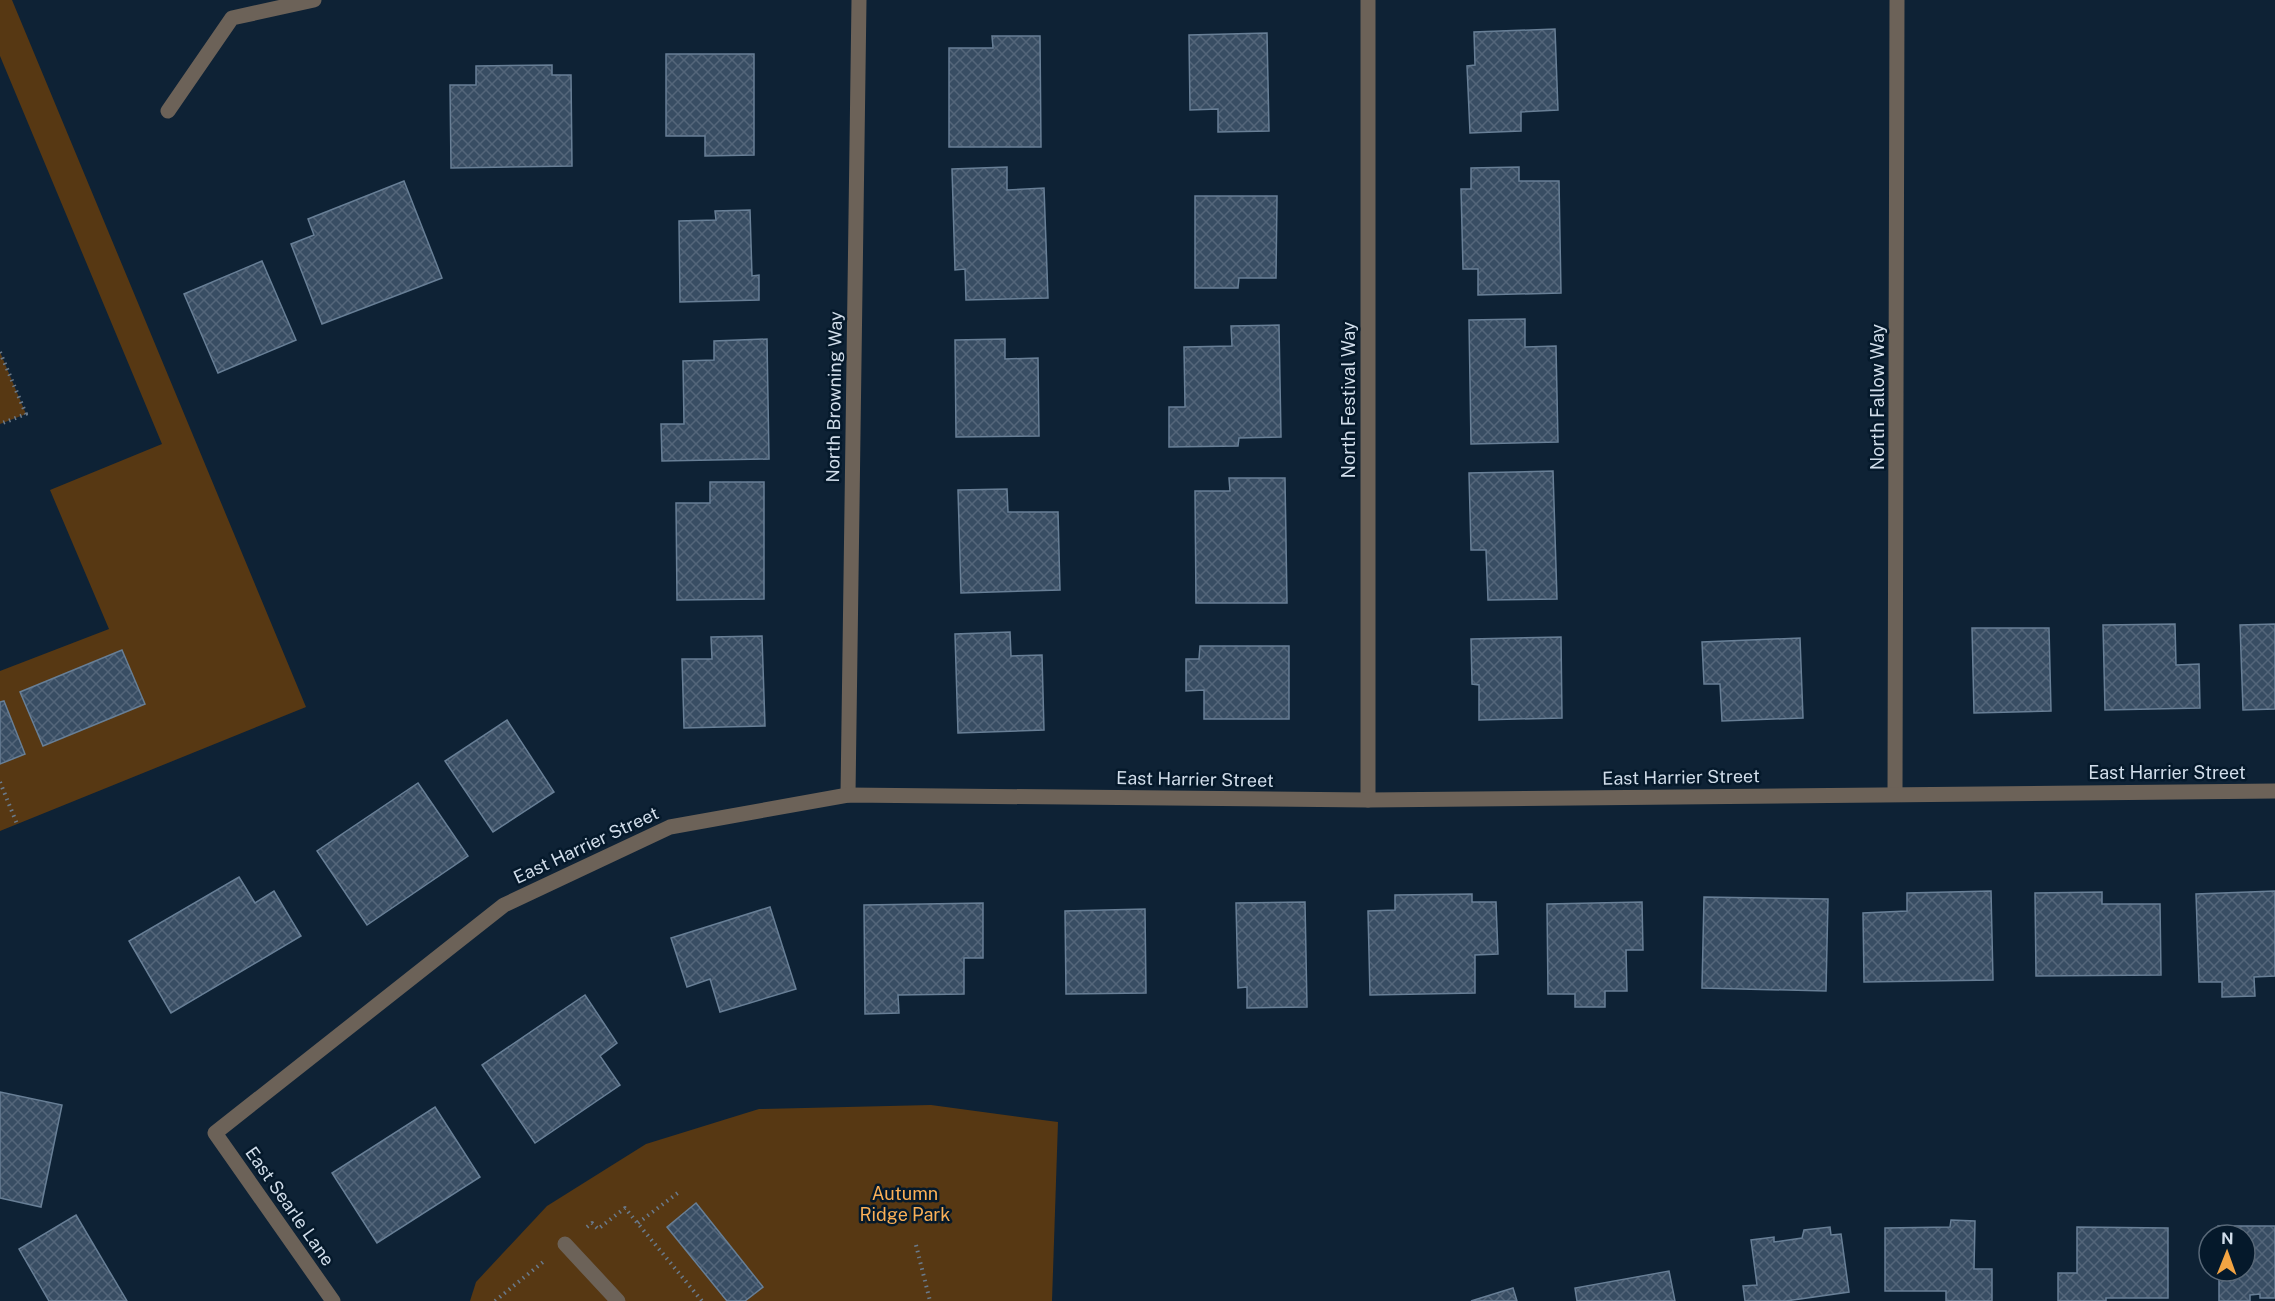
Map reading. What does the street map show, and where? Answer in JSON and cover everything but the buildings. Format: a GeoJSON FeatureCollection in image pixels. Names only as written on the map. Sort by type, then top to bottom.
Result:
{"type":"FeatureCollection","features":[{"type":"Feature","properties":{"kind":"street"},"geometry":{"type":"LineString","coordinates":[[168,111],[232,18],[314,0]]}},
{"type":"Feature","properties":{"kind":"street","name":"North Browning Way"},"geometry":{"type":"LineString","coordinates":[[848,795],[859,0]]}},
{"type":"Feature","properties":{"kind":"street","name":"North Festival Way"},"geometry":{"type":"LineString","coordinates":[[1368,0],[1368,800]]}},
{"type":"Feature","properties":{"kind":"street","name":"North Fallow Way"},"geometry":{"type":"LineString","coordinates":[[1895,794],[1897,0]]}},
{"type":"Feature","properties":{"kind":"street","name":"East Harrier Street"},"geometry":{"type":"LineString","coordinates":[[214,1133],[504,905],[670,827],[848,795],[1368,800],[2275,791]]}},
{"type":"Feature","properties":{"kind":"street","name":"East Searle Lane"},"geometry":{"type":"LineString","coordinates":[[214,1133],[333,1301]]}},
{"type":"Feature","properties":{"kind":"street"},"geometry":{"type":"LineString","coordinates":[[565,1244],[618,1301]]}},
{"type":"Feature","properties":{"kind":"path"},"geometry":{"type":"LineString","coordinates":[[0,352],[26,414],[0,424]]}},
{"type":"Feature","properties":{"kind":"path"},"geometry":{"type":"LineString","coordinates":[[0,782],[17,824]]}},
{"type":"Feature","properties":{"kind":"path"},"geometry":{"type":"LineString","coordinates":[[638,1223],[679,1192]]}},
{"type":"Feature","properties":{"kind":"path"},"geometry":{"type":"LineString","coordinates":[[916,1245],[930,1301]]}},
{"type":"Feature","properties":{"kind":"green space"},"geometry":{"type":"Polygon","coordinates":[[[0,0],[12,0],[306,707],[0,831],[0,671],[109,629],[50,490],[162,444],[0,56],[0,0]]]}},
{"type":"Feature","properties":{"kind":"green space"},"geometry":{"type":"Polygon","coordinates":[[[0,352],[26,414],[0,424],[0,352]]]}},
{"type":"Feature","properties":{"kind":"green space","name":"Autumn Ridge Park"},"geometry":{"type":"Polygon","coordinates":[[[931,1105],[1058,1122],[1052,1301],[470,1301],[476,1282],[547,1206],[646,1144],[759,1109],[931,1105]]]}}]}
